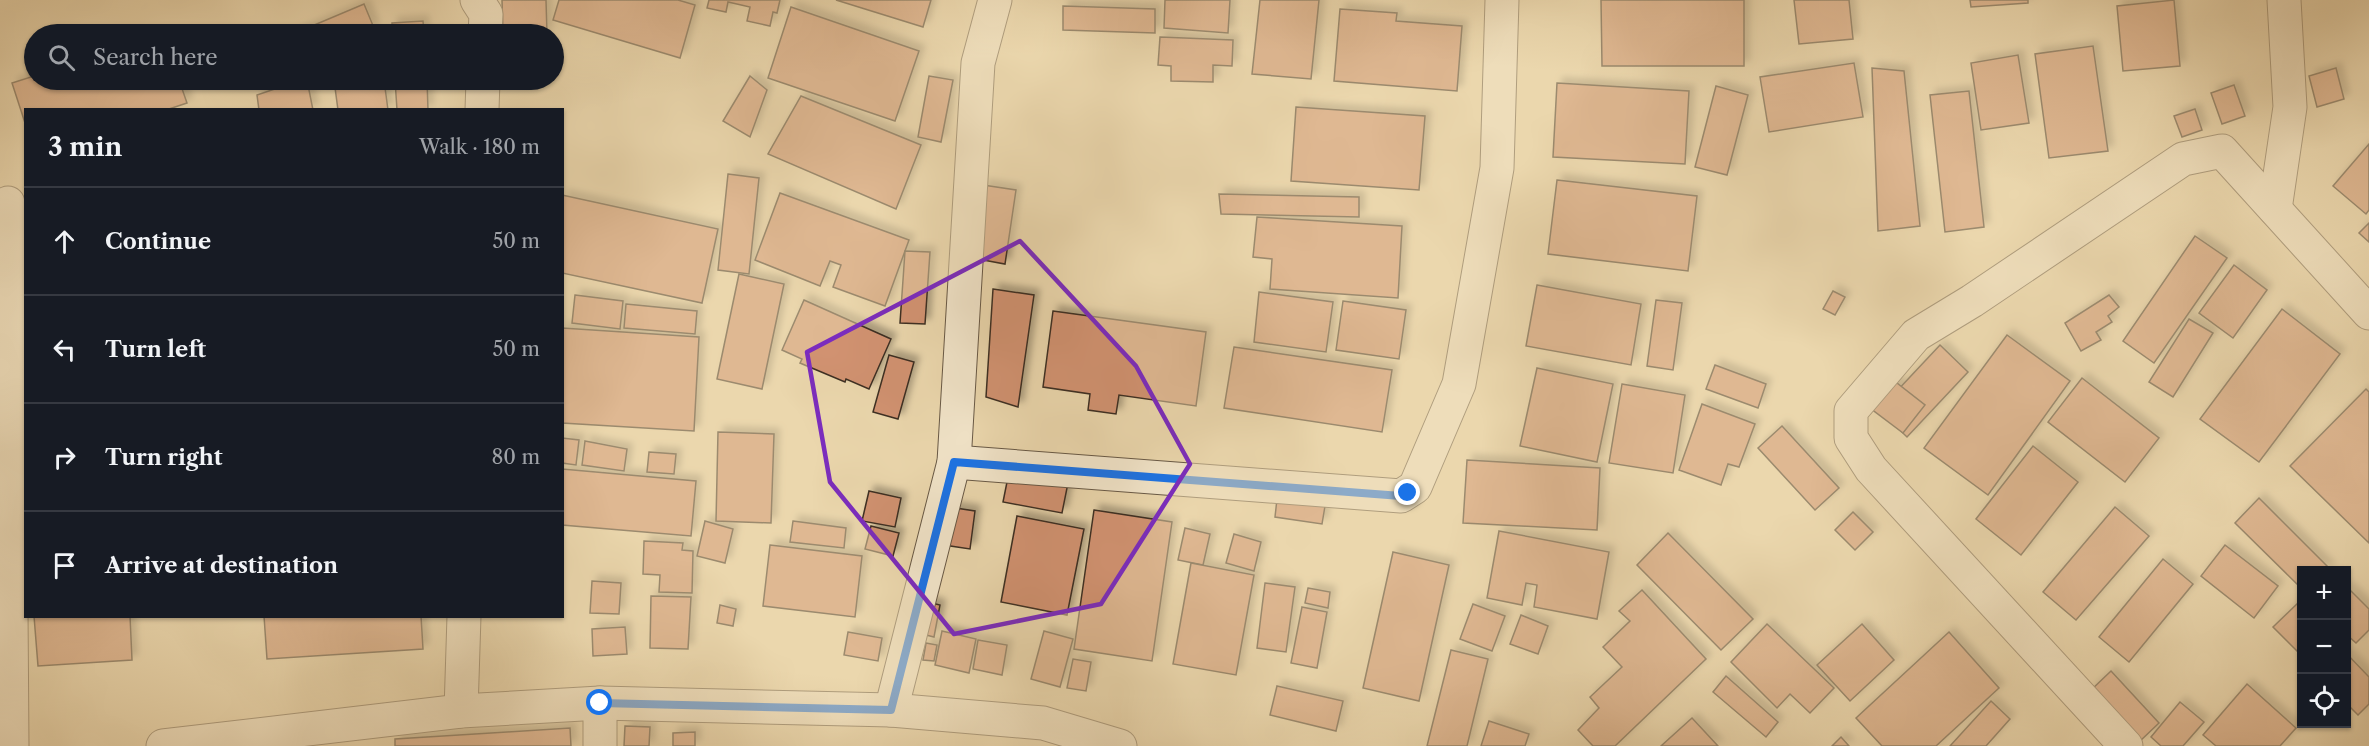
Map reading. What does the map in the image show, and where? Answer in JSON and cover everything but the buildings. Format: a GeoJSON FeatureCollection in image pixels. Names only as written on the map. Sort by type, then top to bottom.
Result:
{"type":"FeatureCollection","features":[{"type":"Feature","properties":{"kind":"street"},"geometry":{"type":"LineString","coordinates":[[477,0],[486,14],[486,24]]}},
{"type":"Feature","properties":{"kind":"street"},"geometry":{"type":"LineString","coordinates":[[891,710],[954,462],[978,63],[995,0]]}},
{"type":"Feature","properties":{"kind":"street"},"geometry":{"type":"LineString","coordinates":[[954,462],[1401,496],[1408,493],[1415,487],[1459,384],[1497,168],[1502,0]]}},
{"type":"Feature","properties":{"kind":"street"},"geometry":{"type":"LineString","coordinates":[[2275,209],[2290,108],[2284,0]]}},
{"type":"Feature","properties":{"kind":"street"},"geometry":{"type":"LineString","coordinates":[[482,108],[483,90]]}},
{"type":"Feature","properties":{"kind":"street"},"geometry":{"type":"LineString","coordinates":[[2126,746],[1871,469],[1851,438],[1851,411],[1916,335],[1972,301],[2183,159],[2223,151],[2369,313]]}},
{"type":"Feature","properties":{"kind":"street"},"geometry":{"type":"LineString","coordinates":[[8,203],[12,746]]}},
{"type":"Feature","properties":{"kind":"street"},"geometry":{"type":"LineString","coordinates":[[461,711],[464,618]]}},
{"type":"Feature","properties":{"kind":"street"},"geometry":{"type":"LineString","coordinates":[[600,703],[600,746]]}},
{"type":"Feature","properties":{"kind":"street"},"geometry":{"type":"LineString","coordinates":[[163,746],[461,711],[600,703],[891,710],[1043,723],[1120,746]]}},
{"type":"Feature","properties":{"kind":"highlighted area"},"geometry":{"type":"Polygon","coordinates":[[[1020,241],[1136,366],[1190,464],[1101,604],[954,634],[830,482],[807,352],[1020,241]]]}},
{"type":"Feature","properties":{"kind":"route"},"geometry":{"type":"LineString","coordinates":[[600,703],[891,710],[954,462],[1401,496],[1408,493]]}}]}
